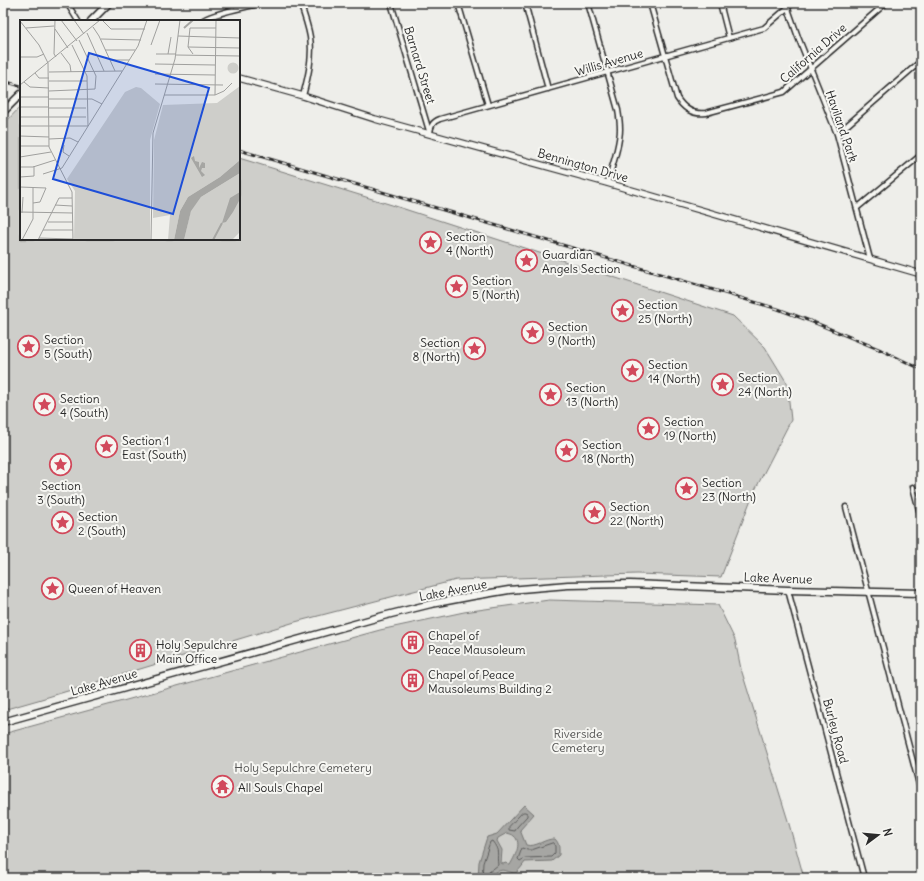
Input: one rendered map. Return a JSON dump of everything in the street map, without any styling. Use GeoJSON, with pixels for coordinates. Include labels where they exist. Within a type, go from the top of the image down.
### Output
{"type":"FeatureCollection","features":[{"type":"Feature","properties":{"kind":"main road"},"geometry":{"type":"LineString","coordinates":[[92,20],[109,3]]}},
{"type":"Feature","properties":{"kind":"main road"},"geometry":{"type":"LineString","coordinates":[[3,112],[20,95]]}},
{"type":"Feature","properties":{"kind":"main road","name":"Lake Avenue"},"geometry":{"type":"LineString","coordinates":[[3,722],[383,616],[431,604],[509,590],[630,584],[921,593]]}},
{"type":"Feature","properties":{"kind":"street"},"geometry":{"type":"LineString","coordinates":[[67,3],[77,20]]}},
{"type":"Feature","properties":{"kind":"street"},"geometry":{"type":"LineString","coordinates":[[300,3],[308,28],[311,48],[309,69],[303,96]]}},
{"type":"Feature","properties":{"kind":"street","name":"Barnard Street"},"geometry":{"type":"LineString","coordinates":[[391,3],[430,133]]}},
{"type":"Feature","properties":{"kind":"street"},"geometry":{"type":"LineString","coordinates":[[458,3],[488,105]]}},
{"type":"Feature","properties":{"kind":"street"},"geometry":{"type":"LineString","coordinates":[[524,3],[548,89]]}},
{"type":"Feature","properties":{"kind":"street"},"geometry":{"type":"LineString","coordinates":[[588,3],[618,110],[620,129],[619,139],[608,183]]}},
{"type":"Feature","properties":{"kind":"street","name":"California Drive"},"geometry":{"type":"LineString","coordinates":[[650,3],[677,98],[684,107],[694,113],[700,114],[784,92],[886,3]]}},
{"type":"Feature","properties":{"kind":"street"},"geometry":{"type":"LineString","coordinates":[[720,3],[729,38]]}},
{"type":"Feature","properties":{"kind":"street","name":"Willis Avenue"},"geometry":{"type":"LineString","coordinates":[[430,133],[432,124],[436,120],[764,28],[787,5],[792,3]]}},
{"type":"Feature","properties":{"kind":"street"},"geometry":{"type":"LineString","coordinates":[[203,20],[205,18],[254,5]]}},
{"type":"Feature","properties":{"kind":"street","name":"Haviland Park"},"geometry":{"type":"LineString","coordinates":[[787,5],[837,134],[870,259]]}},
{"type":"Feature","properties":{"kind":"street"},"geometry":{"type":"LineString","coordinates":[[837,134],[921,61]]}},
{"type":"Feature","properties":{"kind":"street","name":"Bennington Drive"},"geometry":{"type":"LineString","coordinates":[[240,78],[303,96],[375,119],[608,183],[921,274]]}},
{"type":"Feature","properties":{"kind":"street"},"geometry":{"type":"LineString","coordinates":[[857,208],[920,156]]}},
{"type":"Feature","properties":{"kind":"street"},"geometry":{"type":"LineString","coordinates":[[920,156],[921,163]]}},
{"type":"Feature","properties":{"kind":"street"},"geometry":{"type":"LineString","coordinates":[[913,487],[921,518]]}},
{"type":"Feature","properties":{"kind":"street"},"geometry":{"type":"LineString","coordinates":[[846,507],[921,792]]}},
{"type":"Feature","properties":{"kind":"street","name":"Burley Road"},"geometry":{"type":"LineString","coordinates":[[788,590],[864,878]]}},
{"type":"Feature","properties":{"kind":"green space"},"geometry":{"type":"Polygon","coordinates":[[[20,107],[20,240],[240,240],[240,158],[392,205],[733,316],[765,347],[787,383],[791,420],[753,494],[721,577],[637,574],[456,580],[295,622],[3,710],[3,125],[20,107]]]}},
{"type":"Feature","properties":{"kind":"green space"},"geometry":{"type":"Polygon","coordinates":[[[549,600],[718,605],[735,640],[741,669],[789,824],[804,878],[3,878],[3,734],[380,630],[464,612],[549,600]]]}},
{"type":"Feature","properties":{"kind":"water"},"geometry":{"type":"Polygon","coordinates":[[[524,805],[534,814],[520,830],[526,845],[530,846],[555,839],[559,849],[559,855],[552,861],[525,862],[516,873],[501,870],[492,875],[492,878],[478,878],[479,862],[487,837],[497,834],[524,805]],[[507,833],[498,838],[497,841],[502,850],[501,863],[510,865],[517,850],[518,842],[512,834],[507,833]]]}},
{"type":"Feature","properties":{"kind":"railway"},"geometry":{"type":"LineString","coordinates":[[3,81],[20,86]]}},
{"type":"Feature","properties":{"kind":"railway"},"geometry":{"type":"LineString","coordinates":[[240,150],[778,309],[881,350],[921,369]]}},
{"type":"Feature","properties":{"kind":"place","name":"Section 4 (North)"},"geometry":{"type":"Point","coordinates":[430,243]}},
{"type":"Feature","properties":{"kind":"place","name":"Guardian Angels Section"},"geometry":{"type":"Point","coordinates":[526,261]}},
{"type":"Feature","properties":{"kind":"place","name":"Section 5 (North)"},"geometry":{"type":"Point","coordinates":[457,287]}},
{"type":"Feature","properties":{"kind":"place","name":"Section 25 (North)"},"geometry":{"type":"Point","coordinates":[623,311]}},
{"type":"Feature","properties":{"kind":"place","name":"Section 9 (North)"},"geometry":{"type":"Point","coordinates":[533,333]}},
{"type":"Feature","properties":{"kind":"place","name":"Section 5 (South)"},"geometry":{"type":"Point","coordinates":[29,346]}},
{"type":"Feature","properties":{"kind":"place","name":"Section 8 (North)"},"geometry":{"type":"Point","coordinates":[475,349]}},
{"type":"Feature","properties":{"kind":"place","name":"Section 14 (North)"},"geometry":{"type":"Point","coordinates":[632,371]}},
{"type":"Feature","properties":{"kind":"place","name":"Section 24 (North)"},"geometry":{"type":"Point","coordinates":[722,384]}},
{"type":"Feature","properties":{"kind":"place","name":"Section 13 (North)"},"geometry":{"type":"Point","coordinates":[551,394]}},
{"type":"Feature","properties":{"kind":"place","name":"Section 4 (South)"},"geometry":{"type":"Point","coordinates":[45,405]}},
{"type":"Feature","properties":{"kind":"place","name":"Section 19 (North)"},"geometry":{"type":"Point","coordinates":[648,428]}},
{"type":"Feature","properties":{"kind":"place","name":"Section 1 East (South)"},"geometry":{"type":"Point","coordinates":[107,447]}},
{"type":"Feature","properties":{"kind":"place","name":"Section 18 (North)"},"geometry":{"type":"Point","coordinates":[567,451]}},
{"type":"Feature","properties":{"kind":"place","name":"Section 3 (South)"},"geometry":{"type":"Point","coordinates":[61,464]}},
{"type":"Feature","properties":{"kind":"place","name":"Section 23 (North)"},"geometry":{"type":"Point","coordinates":[687,489]}},
{"type":"Feature","properties":{"kind":"place","name":"Section 22 (North)"},"geometry":{"type":"Point","coordinates":[595,513]}},
{"type":"Feature","properties":{"kind":"place","name":"Section 2 (South)"},"geometry":{"type":"Point","coordinates":[62,523]}},
{"type":"Feature","properties":{"kind":"place","name":"Queen of Heaven"},"geometry":{"type":"Point","coordinates":[53,588]}},
{"type":"Feature","properties":{"kind":"place","name":"Chapel of Peace Mausoleum"},"geometry":{"type":"Point","coordinates":[413,642]}},
{"type":"Feature","properties":{"kind":"place","name":"Holy Sepulchre Main Office"},"geometry":{"type":"Point","coordinates":[140,651]}},
{"type":"Feature","properties":{"kind":"place","name":"Chapel of Peace Mausoleums Building 2"},"geometry":{"type":"Point","coordinates":[413,681]}},
{"type":"Feature","properties":{"kind":"place","name":"All Souls Chapel"},"geometry":{"type":"Point","coordinates":[222,787]}},
{"type":"Feature","properties":{"kind":"park label","name":"Riverside Cemetery"},"geometry":{"type":"Point","coordinates":[578,740]}},
{"type":"Feature","properties":{"kind":"park label","name":"Holy Sepulchre Cemetery"},"geometry":{"type":"Point","coordinates":[303,767]}}]}
